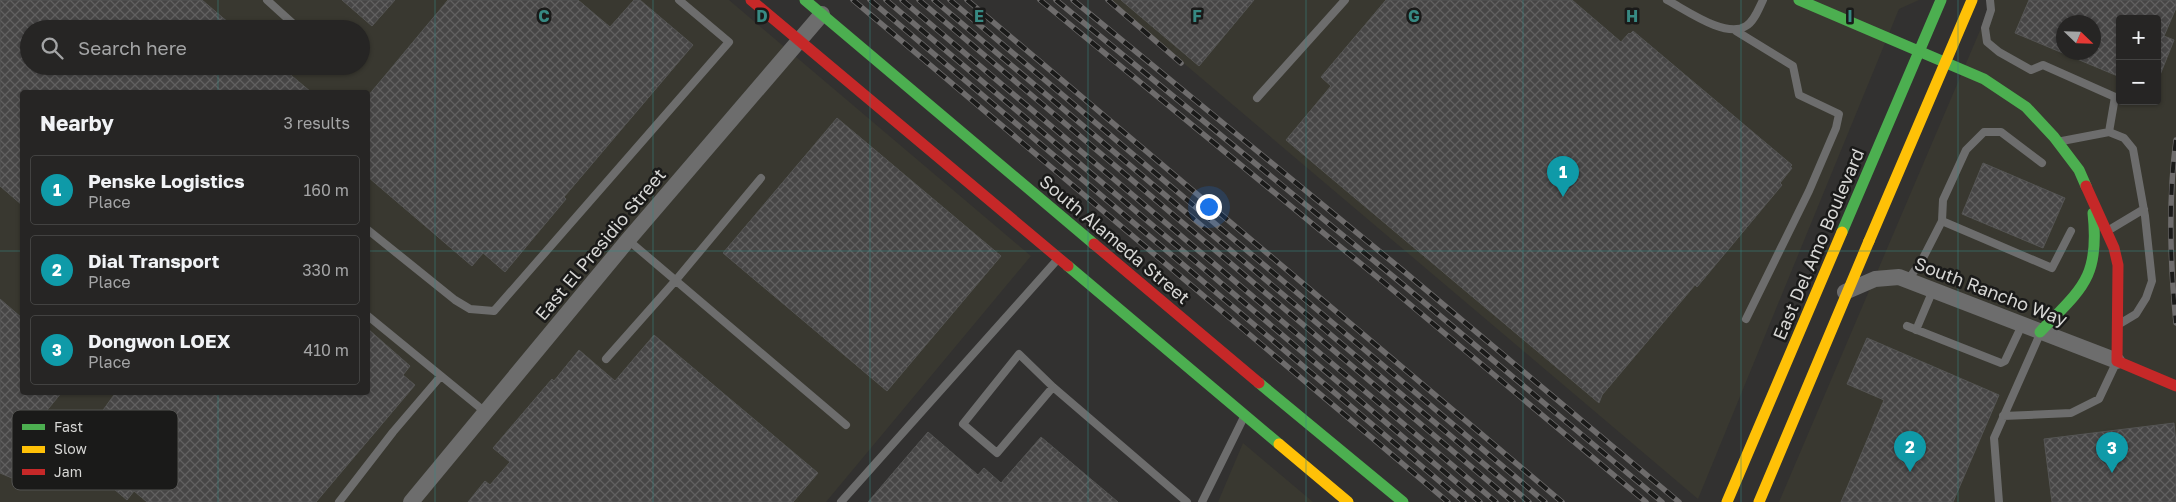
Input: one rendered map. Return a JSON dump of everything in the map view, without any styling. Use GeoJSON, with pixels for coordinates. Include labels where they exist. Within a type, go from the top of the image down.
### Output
{"type":"FeatureCollection","features":[{"type":"Feature","properties":{"kind":"main road"},"geometry":{"type":"LineString","coordinates":[[751,0],[1058,259],[1248,412],[1348,502]]}},
{"type":"Feature","properties":{"kind":"main road","name":"South Alameda Street"},"geometry":{"type":"LineString","coordinates":[[805,0],[1265,394],[1403,502]]}},
{"type":"Feature","properties":{"kind":"main road"},"geometry":{"type":"LineString","coordinates":[[1799,0],[1984,79],[2026,107],[2057,142],[2079,170],[2114,248],[2118,265],[2116,361]]}},
{"type":"Feature","properties":{"kind":"main road","name":"East Del Amo Boulevard"},"geometry":{"type":"LineString","coordinates":[[1727,502],[1941,0]]}},
{"type":"Feature","properties":{"kind":"main road"},"geometry":{"type":"LineString","coordinates":[[1759,502],[1972,0]]}},
{"type":"Feature","properties":{"kind":"main road"},"geometry":{"type":"LineString","coordinates":[[2040,332],[2088,278],[2093,267],[2096,233],[2092,200]]}},
{"type":"Feature","properties":{"kind":"main road","name":"South Rancho Way"},"geometry":{"type":"LineString","coordinates":[[2116,361],[2176,386]]}},
{"type":"Feature","properties":{"kind":"street","name":"East El Presidio Street"},"geometry":{"type":"LineString","coordinates":[[410,502],[628,240],[822,14]]}},
{"type":"Feature","properties":{"kind":"street","name":"South Rancho Way"},"geometry":{"type":"LineString","coordinates":[[1770,454],[1802,387],[1841,293],[1875,279],[1898,277],[1908,280],[2116,361]]}},
{"type":"Feature","properties":{"kind":"lane"},"geometry":{"type":"LineString","coordinates":[[267,0],[289,20]]}},
{"type":"Feature","properties":{"kind":"lane"},"geometry":{"type":"LineString","coordinates":[[370,232],[455,300],[470,309],[494,311],[729,42],[679,0]]}},
{"type":"Feature","properties":{"kind":"lane"},"geometry":{"type":"LineString","coordinates":[[1258,98],[1345,0]]}},
{"type":"Feature","properties":{"kind":"lane"},"geometry":{"type":"LineString","coordinates":[[1667,0],[1720,27],[1736,31],[1794,66],[1799,95],[1839,114],[1836,128],[1809,191],[1746,319]]}},
{"type":"Feature","properties":{"kind":"lane"},"geometry":{"type":"LineString","coordinates":[[1736,31],[1748,26],[1762,0]]}},
{"type":"Feature","properties":{"kind":"lane"},"geometry":{"type":"LineString","coordinates":[[1990,0],[1991,10],[1984,28],[1987,42],[1999,52],[2030,70],[2043,65],[2115,98],[2109,132]]}},
{"type":"Feature","properties":{"kind":"lane"},"geometry":{"type":"LineString","coordinates":[[1908,280],[1922,260],[1942,221],[1943,200],[1966,150],[1984,132],[2001,132],[2042,163]]}},
{"type":"Feature","properties":{"kind":"lane"},"geometry":{"type":"LineString","coordinates":[[2057,142],[2109,132],[2124,138],[2133,149],[2144,209],[2152,281],[2146,298],[2136,314],[2117,326]]}},
{"type":"Feature","properties":{"kind":"lane"},"geometry":{"type":"LineString","coordinates":[[606,359],[676,280],[761,178]]}},
{"type":"Feature","properties":{"kind":"lane"},"geometry":{"type":"LineString","coordinates":[[2107,232],[2144,209]]}},
{"type":"Feature","properties":{"kind":"lane"},"geometry":{"type":"LineString","coordinates":[[1942,221],[2052,268],[2071,231]]}},
{"type":"Feature","properties":{"kind":"lane"},"geometry":{"type":"LineString","coordinates":[[628,240],[846,425]]}},
{"type":"Feature","properties":{"kind":"lane"},"geometry":{"type":"LineString","coordinates":[[841,502],[1058,259]]}},
{"type":"Feature","properties":{"kind":"lane"},"geometry":{"type":"LineString","coordinates":[[1916,330],[1933,290]]}},
{"type":"Feature","properties":{"kind":"lane"},"geometry":{"type":"LineString","coordinates":[[370,318],[440,377],[484,411]]}},
{"type":"Feature","properties":{"kind":"lane"},"geometry":{"type":"LineString","coordinates":[[1907,326],[2001,363],[2006,361],[2022,324]]}},
{"type":"Feature","properties":{"kind":"lane"},"geometry":{"type":"LineString","coordinates":[[2000,502],[1994,438],[2040,332]]}},
{"type":"Feature","properties":{"kind":"lane"},"geometry":{"type":"LineString","coordinates":[[1053,386],[997,453],[963,424],[1019,354],[1053,386],[1187,502]]}},
{"type":"Feature","properties":{"kind":"lane"},"geometry":{"type":"LineString","coordinates":[[2003,416],[2071,413],[2099,399],[2116,361]]}},
{"type":"Feature","properties":{"kind":"lane"},"geometry":{"type":"LineString","coordinates":[[339,502],[393,432],[440,377]]}},
{"type":"Feature","properties":{"kind":"lane"},"geometry":{"type":"LineString","coordinates":[[1202,502],[1248,412]]}},
{"type":"Feature","properties":{"kind":"shaded area"},"geometry":{"type":"Polygon","coordinates":[[[0,0],[729,0],[1031,256],[826,502],[0,502],[0,0]]]}},
{"type":"Feature","properties":{"kind":"shaded area"},"geometry":{"type":"Polygon","coordinates":[[[1109,0],[1919,0],[1899,9],[1698,499],[1109,0]]]}},
{"type":"Feature","properties":{"kind":"shaded area"},"geometry":{"type":"Polygon","coordinates":[[[1993,0],[2176,0],[2176,502],[1779,502],[1993,0]]]}},
{"type":"Feature","properties":{"kind":"shaded area"},"geometry":{"type":"Polygon","coordinates":[[[1243,443],[1313,502],[1218,502],[1243,443]]]}},
{"type":"Feature","properties":{"kind":"building"},"geometry":{"type":"Polygon","coordinates":[[[0,0],[202,0],[225,20],[20,20],[20,75],[291,75],[309,90],[20,90],[20,203],[0,186],[0,0]]]}},
{"type":"Feature","properties":{"kind":"building"},"geometry":{"type":"Polygon","coordinates":[[[342,0],[395,0],[372,26],[370,20],[365,20],[342,0]]]}},
{"type":"Feature","properties":{"kind":"building"},"geometry":{"type":"Polygon","coordinates":[[[448,0],[578,0],[610,27],[634,0],[640,0],[693,45],[564,197],[566,199],[505,272],[483,253],[472,266],[370,179],[370,94],[448,0]]]}},
{"type":"Feature","properties":{"kind":"building"},"geometry":{"type":"Polygon","coordinates":[[[1121,0],[1254,0],[1199,66],[1121,0]]]}},
{"type":"Feature","properties":{"kind":"building"},"geometry":{"type":"Polygon","coordinates":[[[1386,0],[1572,0],[1621,42],[1633,31],[1792,165],[1790,167],[1792,168],[1780,183],[1782,185],[1697,287],[1695,285],[1602,395],[1599,403],[1286,140],[1331,86],[1321,77],[1386,0]]]}},
{"type":"Feature","properties":{"kind":"building"},"geometry":{"type":"Polygon","coordinates":[[[2029,0],[2176,0],[2176,8],[2164,36],[2174,40],[2161,72],[2161,15],[2116,15],[2116,75],[2079,60],[2101,60],[2101,15],[2056,15],[2056,50],[2015,33],[2029,0]]]}},
{"type":"Feature","properties":{"kind":"building"},"geometry":{"type":"Polygon","coordinates":[[[837,118],[1001,256],[887,391],[723,253],[837,118]]]}},
{"type":"Feature","properties":{"kind":"building"},"geometry":{"type":"Polygon","coordinates":[[[1983,163],[2065,198],[2043,248],[1962,214],[1983,163]]]}},
{"type":"Feature","properties":{"kind":"building"},"geometry":{"type":"Polygon","coordinates":[[[0,299],[20,316],[20,395],[60,395],[47,410],[12,410],[12,478],[0,473],[0,299]]]}},
{"type":"Feature","properties":{"kind":"building"},"geometry":{"type":"Polygon","coordinates":[[[370,331],[410,366],[403,375],[415,385],[316,502],[147,502],[134,491],[127,500],[115,490],[178,490],[178,410],[103,410],[114,395],[370,395],[370,331]]]}},
{"type":"Feature","properties":{"kind":"building"},"geometry":{"type":"Polygon","coordinates":[[[654,335],[818,473],[793,502],[468,502],[485,481],[490,485],[510,462],[493,448],[552,379],[554,381],[579,350],[615,381],[654,335]]]}},
{"type":"Feature","properties":{"kind":"building"},"geometry":{"type":"Polygon","coordinates":[[[1867,338],[1999,395],[1953,502],[1841,502],[1884,400],[1847,384],[1867,338]]]}},
{"type":"Feature","properties":{"kind":"building"},"geometry":{"type":"Polygon","coordinates":[[[2174,423],[2176,502],[2052,502],[2044,439],[2174,423]]]}},
{"type":"Feature","properties":{"kind":"building"},"geometry":{"type":"Polygon","coordinates":[[[928,432],[978,475],[984,468],[1001,483],[1041,437],[1118,502],[868,502],[928,432]]]}},
{"type":"Feature","properties":{"kind":"railway"},"geometry":{"type":"LineString","coordinates":[[853,0],[1448,502]]}},
{"type":"Feature","properties":{"kind":"railway"},"geometry":{"type":"LineString","coordinates":[[870,0],[1464,502]]}},
{"type":"Feature","properties":{"kind":"railway"},"geometry":{"type":"LineString","coordinates":[[886,0],[1480,502]]}},
{"type":"Feature","properties":{"kind":"railway"},"geometry":{"type":"LineString","coordinates":[[902,0],[1496,502]]}},
{"type":"Feature","properties":{"kind":"railway"},"geometry":{"type":"LineString","coordinates":[[919,0],[1513,502]]}},
{"type":"Feature","properties":{"kind":"railway"},"geometry":{"type":"LineString","coordinates":[[934,0],[1529,502]]}},
{"type":"Feature","properties":{"kind":"railway"},"geometry":{"type":"LineString","coordinates":[[950,0],[1545,502]]}},
{"type":"Feature","properties":{"kind":"railway"},"geometry":{"type":"LineString","coordinates":[[967,0],[1562,502]]}},
{"type":"Feature","properties":{"kind":"railway"},"geometry":{"type":"LineString","coordinates":[[1040,0],[1388,286],[1646,502]]}},
{"type":"Feature","properties":{"kind":"railway"},"geometry":{"type":"LineString","coordinates":[[1056,0],[1395,278],[1662,502]]}},
{"type":"Feature","properties":{"kind":"railway"},"geometry":{"type":"LineString","coordinates":[[1073,0],[1401,269],[1679,502]]}},
{"type":"Feature","properties":{"kind":"railway"},"geometry":{"type":"LineString","coordinates":[[1108,0],[1181,63]]}},
{"type":"Feature","properties":{"kind":"railway"},"geometry":{"type":"LineString","coordinates":[[2176,140],[2173,163],[2171,232],[2176,323]]}},
{"type":"Feature","properties":{"kind":"traffic: fast"},"geometry":{"type":"LineString","coordinates":[[805,0],[1094,244]]}},
{"type":"Feature","properties":{"kind":"traffic: fast"},"geometry":{"type":"LineString","coordinates":[[1799,0],[1984,79],[2026,107],[2054,137],[2079,170],[2086,186]]}},
{"type":"Feature","properties":{"kind":"traffic: fast"},"geometry":{"type":"LineString","coordinates":[[1842,232],[1941,0]]}},
{"type":"Feature","properties":{"kind":"traffic: fast"},"geometry":{"type":"LineString","coordinates":[[2040,332],[2067,304],[2085,280],[2094,253],[2093,213]]}},
{"type":"Feature","properties":{"kind":"traffic: fast"},"geometry":{"type":"LineString","coordinates":[[1068,266],[1279,444]]}},
{"type":"Feature","properties":{"kind":"traffic: fast"},"geometry":{"type":"LineString","coordinates":[[1259,383],[1403,502]]}},
{"type":"Feature","properties":{"kind":"traffic: slow"},"geometry":{"type":"LineString","coordinates":[[1869,241],[1972,0]]}},
{"type":"Feature","properties":{"kind":"traffic: slow"},"geometry":{"type":"LineString","coordinates":[[1727,502],[1842,232]]}},
{"type":"Feature","properties":{"kind":"traffic: slow"},"geometry":{"type":"LineString","coordinates":[[1759,502],[1869,241]]}},
{"type":"Feature","properties":{"kind":"traffic: slow"},"geometry":{"type":"LineString","coordinates":[[1279,444],[1348,502]]}},
{"type":"Feature","properties":{"kind":"traffic: jam"},"geometry":{"type":"LineString","coordinates":[[751,0],[1068,266]]}},
{"type":"Feature","properties":{"kind":"traffic: jam"},"geometry":{"type":"LineString","coordinates":[[2086,186],[2114,248],[2118,265],[2117,361],[2176,386]]}},
{"type":"Feature","properties":{"kind":"traffic: jam"},"geometry":{"type":"LineString","coordinates":[[1094,244],[1259,383]]}},
{"type":"Feature","properties":{"kind":"place","name":"Penske Logistics"},"geometry":{"type":"Point","coordinates":[1563,197]}},
{"type":"Feature","properties":{"kind":"place","name":"Dial Transport"},"geometry":{"type":"Point","coordinates":[1910,472]}},
{"type":"Feature","properties":{"kind":"place","name":"Dongwon LOEX"},"geometry":{"type":"Point","coordinates":[2112,473]}}]}
